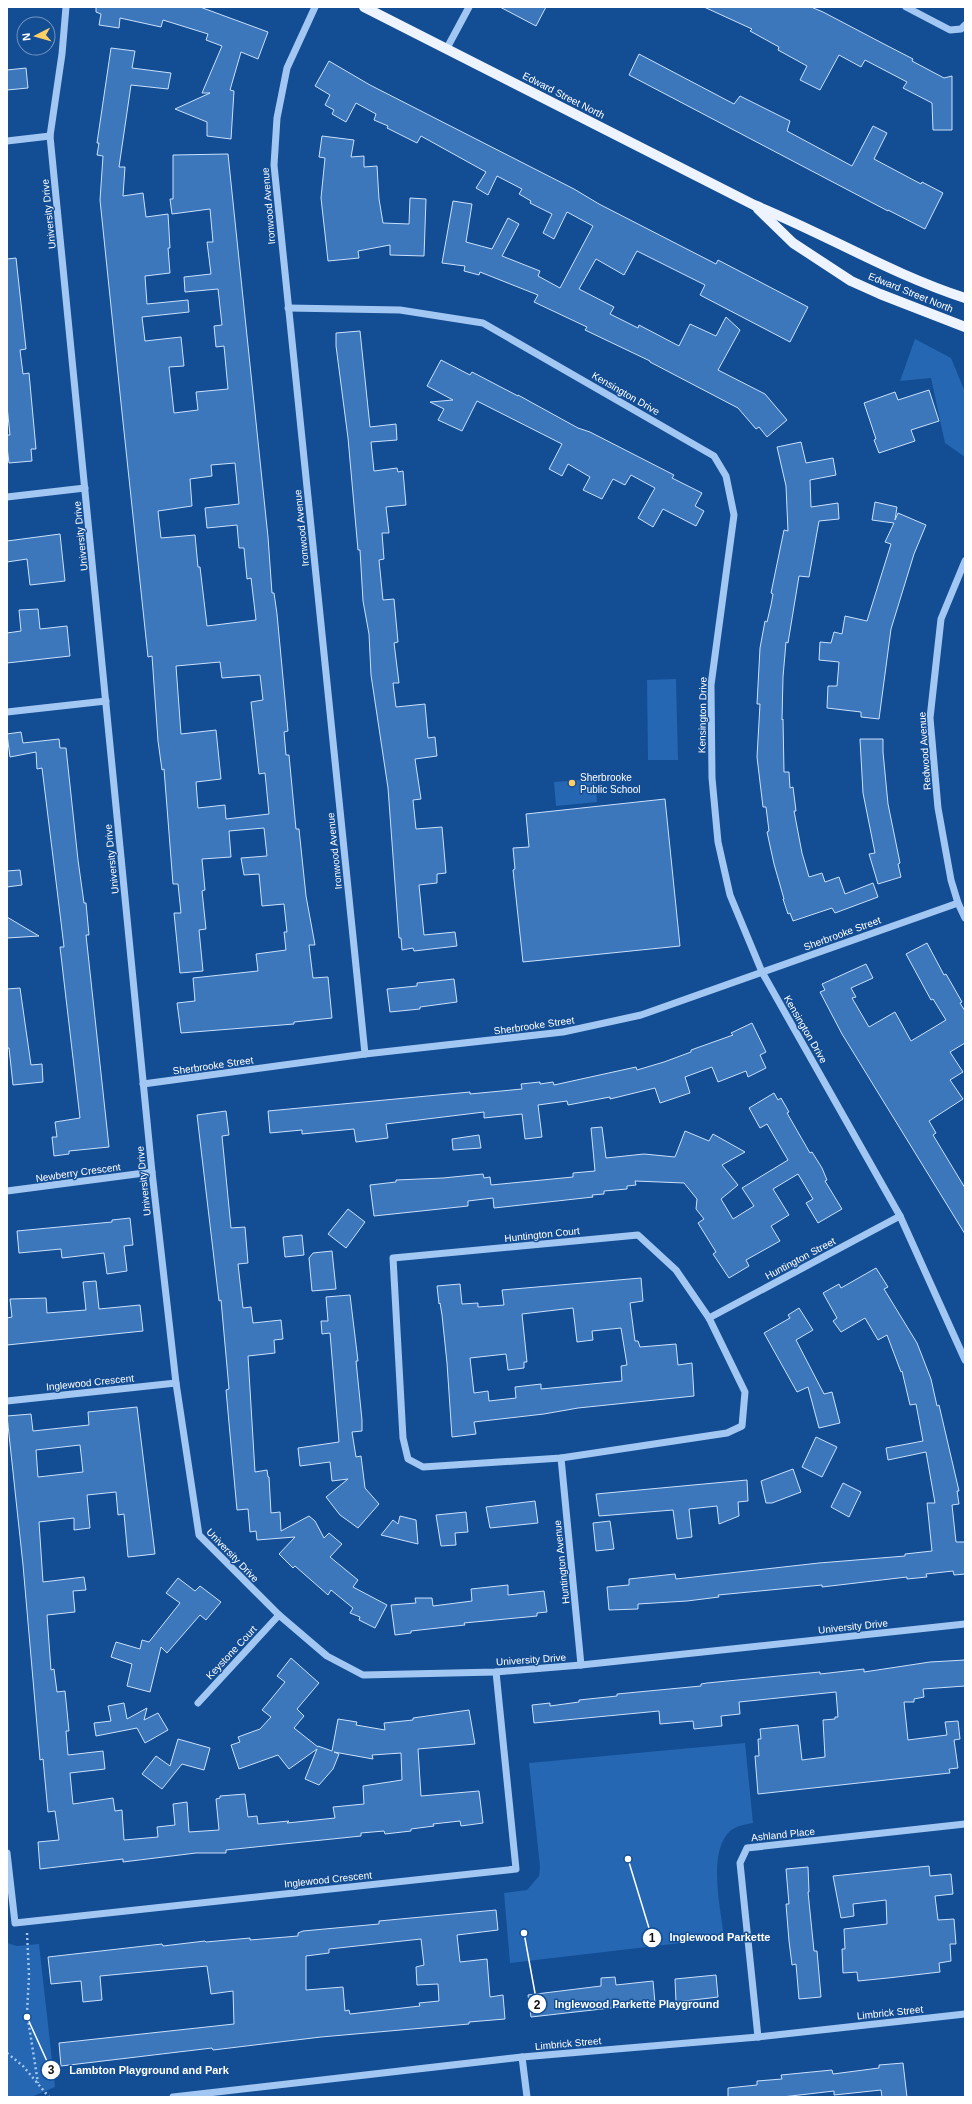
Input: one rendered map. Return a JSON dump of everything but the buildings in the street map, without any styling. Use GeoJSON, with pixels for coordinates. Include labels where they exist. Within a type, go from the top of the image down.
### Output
{"type":"FeatureCollection","features":[{"type":"Feature","properties":{"kind":"main road","name":"Edward Street North"},"geometry":{"type":"LineString","coordinates":[[364,7],[754,205],[791,220],[888,269],[932,287],[965,298]]}},
{"type":"Feature","properties":{"kind":"main road","name":"Edward Street North"},"geometry":{"type":"LineString","coordinates":[[754,205],[793,243],[851,280],[880,294],[965,326]]}},
{"type":"Feature","properties":{"kind":"street","name":"University Drive"},"geometry":{"type":"LineString","coordinates":[[66,7],[62,54],[50,136],[152,1172],[176,1383],[199,1535],[279,1615],[327,1656],[363,1675],[496,1672],[581,1665],[965,1624]]}},
{"type":"Feature","properties":{"kind":"street","name":"Ironwood Avenue"},"geometry":{"type":"LineString","coordinates":[[315,7],[287,68],[277,118],[274,165],[365,1054]]}},
{"type":"Feature","properties":{"kind":"street"},"geometry":{"type":"LineString","coordinates":[[447,48],[469,7]]}},
{"type":"Feature","properties":{"kind":"street"},"geometry":{"type":"LineString","coordinates":[[906,7],[950,30],[961,29],[965,25]]}},
{"type":"Feature","properties":{"kind":"street"},"geometry":{"type":"LineString","coordinates":[[7,140],[50,136]]}},
{"type":"Feature","properties":{"kind":"street","name":"Kensington Drive"},"geometry":{"type":"LineString","coordinates":[[288,308],[400,310],[483,322],[714,456],[726,476],[734,515],[711,686],[712,778],[718,842],[730,895],[762,972],[900,1216],[965,1360]]}},
{"type":"Feature","properties":{"kind":"street"},"geometry":{"type":"LineString","coordinates":[[7,497],[85,488]]}},
{"type":"Feature","properties":{"kind":"street","name":"Redwood Avenue"},"geometry":{"type":"LineString","coordinates":[[965,561],[941,618],[930,718],[938,808],[958,903],[965,918]]}},
{"type":"Feature","properties":{"kind":"street"},"geometry":{"type":"LineString","coordinates":[[7,712],[106,701]]}},
{"type":"Feature","properties":{"kind":"street","name":"Sherbrooke Street"},"geometry":{"type":"LineString","coordinates":[[143,1084],[365,1054],[563,1032],[641,1015],[958,903]]}},
{"type":"Feature","properties":{"kind":"street","name":"Newberry Crescent"},"geometry":{"type":"LineString","coordinates":[[7,1191],[152,1172]]}},
{"type":"Feature","properties":{"kind":"street","name":"Huntington Street"},"geometry":{"type":"LineString","coordinates":[[709,1318],[900,1216]]}},
{"type":"Feature","properties":{"kind":"street","name":"Huntington Court"},"geometry":{"type":"LineString","coordinates":[[638,1235],[676,1270],[709,1318],[745,1392],[742,1426],[727,1433],[560,1458],[423,1467],[408,1459],[403,1438],[392,1258],[638,1235]]}},
{"type":"Feature","properties":{"kind":"street","name":"Inglewood Crescent"},"geometry":{"type":"LineString","coordinates":[[7,1401],[176,1383]]}},
{"type":"Feature","properties":{"kind":"street","name":"Huntington Avenue"},"geometry":{"type":"LineString","coordinates":[[560,1458],[581,1665]]}},
{"type":"Feature","properties":{"kind":"street","name":"Keystone Court"},"geometry":{"type":"LineString","coordinates":[[198,1702],[279,1615]]}},
{"type":"Feature","properties":{"kind":"street","name":"Inglewood Crescent"},"geometry":{"type":"LineString","coordinates":[[26,1922],[516,1869],[496,1672]]}},
{"type":"Feature","properties":{"kind":"street","name":"Ashland Place"},"geometry":{"type":"LineString","coordinates":[[758,2037],[740,1863],[747,1848],[965,1824]]}},
{"type":"Feature","properties":{"kind":"street"},"geometry":{"type":"LineString","coordinates":[[7,1853],[15,1923],[26,1922]]}},
{"type":"Feature","properties":{"kind":"street","name":"Limbrick Street"},"geometry":{"type":"LineString","coordinates":[[173,2097],[236,2094],[522,2057],[758,2037],[965,2014]]}},
{"type":"Feature","properties":{"kind":"street"},"geometry":{"type":"LineString","coordinates":[[522,2057],[527,2097]]}},
{"type":"Feature","properties":{"kind":"path"},"geometry":{"type":"LineString","coordinates":[[26,1922],[29,1975],[27,2014],[38,2083]]}},
{"type":"Feature","properties":{"kind":"path"},"geometry":{"type":"LineString","coordinates":[[7,2053],[23,2066],[49,2097]]}},
{"type":"Feature","properties":{"kind":"shaded area"},"geometry":{"type":"Polygon","coordinates":[[[915,339],[951,358],[965,392],[965,457],[945,443],[931,378],[900,381],[915,339]]]}},
{"type":"Feature","properties":{"kind":"shaded area"},"geometry":{"type":"Polygon","coordinates":[[[676,679],[678,760],[648,760],[647,680],[676,679]]]}},
{"type":"Feature","properties":{"kind":"shaded area"},"geometry":{"type":"Polygon","coordinates":[[[595,779],[597,802],[556,806],[554,782],[595,779]]]}},
{"type":"Feature","properties":{"kind":"shaded area"},"geometry":{"type":"Polygon","coordinates":[[[745,1743],[753,1823],[732,1829],[723,1841],[719,1853],[717,1882],[724,1938],[510,1963],[504,1893],[527,1890],[539,1876],[540,1867],[529,1763],[745,1743]]]}},
{"type":"Feature","properties":{"kind":"shaded area"},"geometry":{"type":"Polygon","coordinates":[[[7,1943],[17,1946],[39,1944],[55,2087],[31,2097],[7,2097],[7,1943]]]}},
{"type":"Feature","properties":{"kind":"place","name":"Sherbrooke Public School"},"geometry":{"type":"Point","coordinates":[572,783]}},
{"type":"Feature","properties":{"kind":"place","name":"Inglewood Parkette"},"geometry":{"type":"Point","coordinates":[628,1859]}},
{"type":"Feature","properties":{"kind":"place","name":"Inglewood Parkette Playground"},"geometry":{"type":"Point","coordinates":[524,1933]}},
{"type":"Feature","properties":{"kind":"place","name":"Lambton Playground and Park"},"geometry":{"type":"Point","coordinates":[27,2017]}}]}
